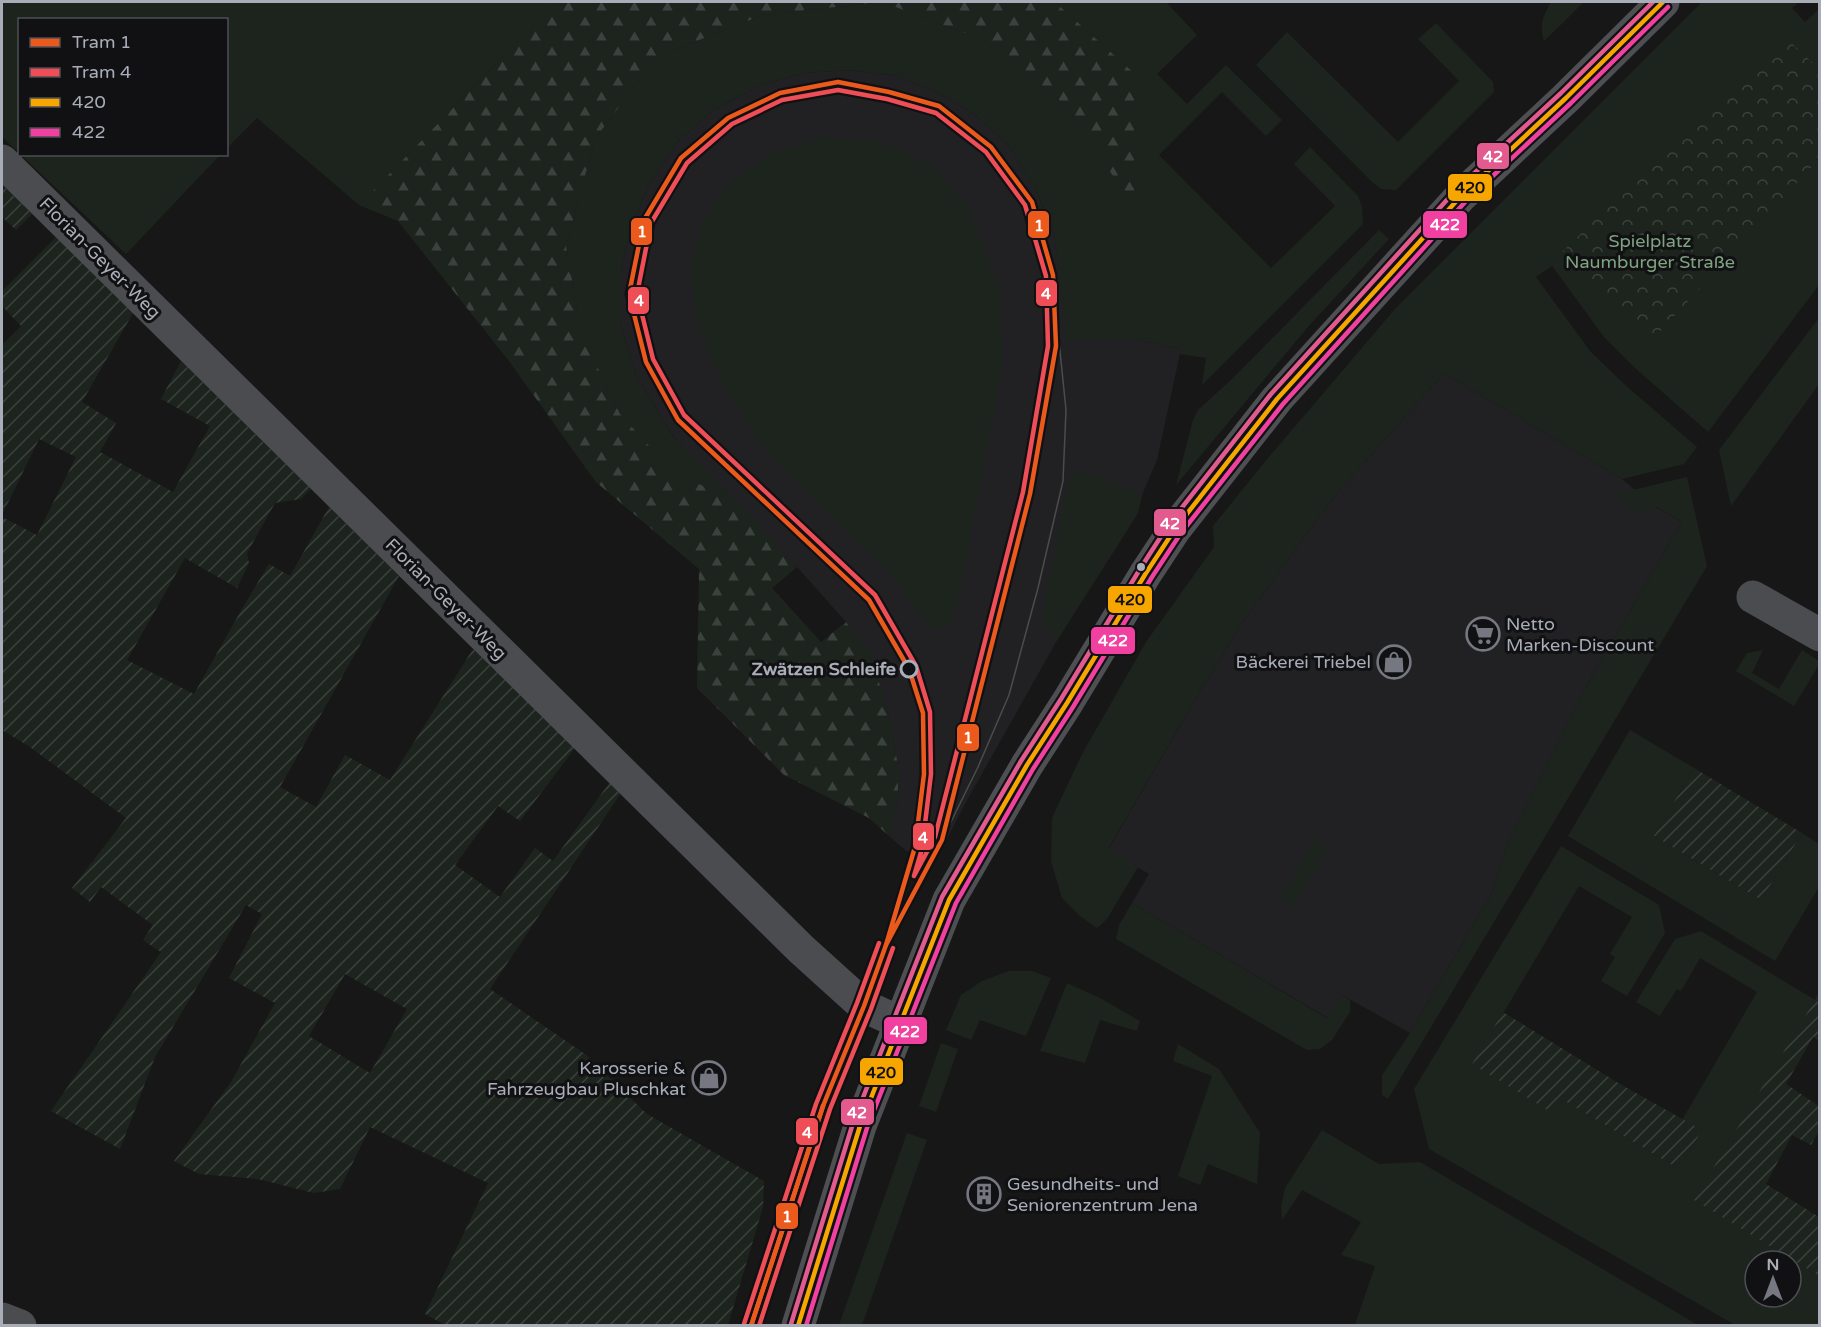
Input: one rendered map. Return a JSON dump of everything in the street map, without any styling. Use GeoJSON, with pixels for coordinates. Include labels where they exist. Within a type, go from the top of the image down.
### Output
{"type":"FeatureCollection","features":[{"type":"Feature","properties":{"kind":"main road"},"geometry":{"type":"LineString","coordinates":[[798,1326],[860,1126],[949,900],[1027,765],[1175,529],[1277,399],[1461,196],[1566,98],[1663,2]]}},
{"type":"Feature","properties":{"kind":"street","name":"Florian-Geyer-Weg"},"geometry":{"type":"LineString","coordinates":[[2,161],[809,957],[864,1006],[901,1023]]}},
{"type":"Feature","properties":{"kind":"street"},"geometry":{"type":"LineString","coordinates":[[1753,597],[1820,635]]}},
{"type":"Feature","properties":{"kind":"street"},"geometry":{"type":"LineString","coordinates":[[2,1319],[20,1326]]}},
{"type":"Feature","properties":{"kind":"shaded area","name":"Zwätzen Schleife"},"geometry":{"type":"Polygon","coordinates":[[[849,70],[898,76],[940,94],[974,114],[1009,146],[1034,185],[1054,233],[1068,339],[1134,339],[1181,349],[1157,460],[1142,495],[1138,513],[1056,642],[934,864],[905,850],[890,837],[898,801],[898,766],[892,730],[881,688],[868,652],[846,622],[797,567],[673,436],[636,376],[620,322],[620,275],[631,227],[650,183],[678,141],[712,111],[758,86],[803,73],[849,70]]]}},
{"type":"Feature","properties":{"kind":"shaded area"},"geometry":{"type":"Polygon","coordinates":[[[1444,373],[1622,479],[1654,506],[1682,522],[1583,692],[1507,844],[1492,893],[1410,1033],[1342,995],[1328,1018],[1132,903],[1149,874],[1108,850],[1241,624],[1332,499],[1444,373]]]}},
{"type":"Feature","properties":{"kind":"green space"},"geometry":{"type":"Polygon","coordinates":[[[2,2],[556,2],[359,205],[257,118],[228,147],[228,18],[18,18],[18,152],[2,137],[2,2]]]}},
{"type":"Feature","properties":{"kind":"green space"},"geometry":{"type":"Polygon","coordinates":[[[556,2],[882,2],[763,15],[656,57],[595,139],[566,246],[582,335],[620,414],[675,474],[732,498],[797,567],[772,588],[821,642],[846,622],[868,652],[881,688],[892,730],[898,766],[898,801],[890,837],[869,818],[784,775],[697,688],[699,569],[596,482],[509,361],[398,221],[359,205],[556,2]]]}},
{"type":"Feature","properties":{"kind":"green space"},"geometry":{"type":"Polygon","coordinates":[[[882,2],[981,39],[1065,105],[1134,206],[1134,73],[1055,2],[1166,2],[1197,35],[1157,74],[1187,104],[1226,65],[1282,120],[1266,136],[1222,92],[1159,155],[1271,268],[1335,206],[1294,164],[1310,147],[1358,196],[1362,207],[1363,224],[1202,385],[1206,358],[1179,354],[1181,349],[1134,339],[1067,339],[1054,233],[1034,185],[1009,146],[974,114],[940,94],[898,76],[849,70],[803,73],[758,86],[712,111],[678,141],[650,183],[631,227],[620,275],[620,322],[636,376],[673,436],[732,498],[675,475],[620,414],[582,335],[566,246],[595,139],[656,57],[763,15],[882,2]]]}},
{"type":"Feature","properties":{"kind":"green space"},"geometry":{"type":"Polygon","coordinates":[[[882,2],[1055,2],[1134,73],[1134,207],[1065,105],[981,39],[882,2]]]}},
{"type":"Feature","properties":{"kind":"green space"},"geometry":{"type":"Polygon","coordinates":[[[1551,2],[1584,2],[1544,41],[1543,21],[1551,2]]]}},
{"type":"Feature","properties":{"kind":"green space"},"geometry":{"type":"Polygon","coordinates":[[[1702,2],[1799,2],[1792,8],[1805,22],[1819,9],[1819,285],[1708,432],[1635,368],[1604,337],[1552,266],[1536,277],[1590,351],[1697,447],[1684,464],[1622,479],[1444,373],[1332,499],[1241,624],[1108,849],[1138,867],[1107,919],[1097,928],[1081,917],[1062,898],[1051,861],[1052,818],[1082,754],[1146,642],[1214,547],[1213,526],[1395,309],[1702,2]]]}},
{"type":"Feature","properties":{"kind":"green space"},"geometry":{"type":"Polygon","coordinates":[[[1436,23],[1493,82],[1494,92],[1396,190],[1381,189],[1372,182],[1256,65],[1287,32],[1398,142],[1459,81],[1418,39],[1436,23]]]}},
{"type":"Feature","properties":{"kind":"green space","name":"Spielplatz Naumburger Straße"},"geometry":{"type":"Polygon","coordinates":[[[1783,35],[1819,69],[1819,159],[1653,339],[1560,254],[1752,68],[1783,35]]]}},
{"type":"Feature","properties":{"kind":"green space"},"geometry":{"type":"Polygon","coordinates":[[[824,137],[880,141],[936,168],[967,207],[1001,290],[1002,367],[959,598],[950,622],[942,630],[930,627],[888,571],[766,453],[723,385],[696,322],[691,265],[701,225],[724,189],[768,154],[824,137]]]}},
{"type":"Feature","properties":{"kind":"green space"},"geometry":{"type":"Polygon","coordinates":[[[22,156],[219,156],[126,254],[22,156]]]}},
{"type":"Feature","properties":{"kind":"green space"},"geometry":{"type":"Polygon","coordinates":[[[2,185],[32,214],[16,230],[2,217],[2,185]]]}},
{"type":"Feature","properties":{"kind":"green space"},"geometry":{"type":"Polygon","coordinates":[[[1379,230],[1389,239],[1307,328],[1176,485],[1193,420],[1198,410],[1233,378],[1379,230]]]}},
{"type":"Feature","properties":{"kind":"green space"},"geometry":{"type":"Polygon","coordinates":[[[56,237],[133,313],[82,402],[116,423],[100,452],[173,492],[210,426],[161,399],[181,361],[311,489],[301,499],[275,503],[247,553],[249,563],[237,588],[185,558],[127,660],[194,694],[269,564],[290,576],[329,507],[399,576],[280,787],[316,807],[345,755],[390,780],[473,649],[575,748],[520,821],[498,806],[455,865],[500,897],[535,848],[553,861],[610,782],[621,793],[490,989],[585,1054],[647,1114],[764,1181],[763,1207],[728,1325],[447,1326],[425,1314],[488,1183],[370,1127],[340,1189],[314,1193],[258,1179],[199,1174],[174,1161],[231,1082],[275,1003],[229,978],[262,914],[246,905],[155,1057],[120,1149],[51,1111],[161,952],[143,940],[153,925],[101,887],[90,902],[72,888],[126,818],[30,747],[2,730],[2,517],[37,535],[76,457],[39,439],[2,515],[2,345],[21,326],[2,306],[2,291],[56,237]],[[345,974],[309,1036],[370,1073],[407,1009],[345,974]]]}},
{"type":"Feature","properties":{"kind":"green space"},"geometry":{"type":"Polygon","coordinates":[[[1819,318],[1819,384],[1731,506],[1719,450],[1819,318]]]}},
{"type":"Feature","properties":{"kind":"green space"},"geometry":{"type":"Polygon","coordinates":[[[1086,472],[1142,495],[1138,513],[1056,642],[1042,617],[1068,483],[1075,475],[1086,472]]]}},
{"type":"Feature","properties":{"kind":"green space"},"geometry":{"type":"Polygon","coordinates":[[[1687,477],[1707,566],[1388,1099],[1382,1095],[1382,1075],[1410,1033],[1492,893],[1507,844],[1583,692],[1682,522],[1655,506],[1647,516],[1612,495],[1687,477]]]}},
{"type":"Feature","properties":{"kind":"green space"},"geometry":{"type":"Polygon","coordinates":[[[1763,650],[1752,673],[1779,689],[1802,650],[1819,661],[1819,665],[1794,706],[1736,671],[1747,653],[1763,650]]]}},
{"type":"Feature","properties":{"kind":"green space"},"geometry":{"type":"Polygon","coordinates":[[[1630,730],[1694,768],[1654,836],[1761,900],[1802,833],[1819,844],[1819,887],[1775,961],[1568,836],[1630,730]]]}},
{"type":"Feature","properties":{"kind":"green space"},"geometry":{"type":"Polygon","coordinates":[[[1694,768],[1802,833],[1761,900],[1654,836],[1694,768]]]}},
{"type":"Feature","properties":{"kind":"green space"},"geometry":{"type":"Polygon","coordinates":[[[1315,839],[1328,847],[1294,906],[1280,898],[1315,839]]]}},
{"type":"Feature","properties":{"kind":"green space"},"geometry":{"type":"Polygon","coordinates":[[[1561,846],[1659,905],[1665,933],[1627,996],[1601,981],[1615,957],[1610,954],[1632,917],[1579,886],[1498,1022],[1554,1114],[1563,1100],[1679,1169],[1702,1130],[1682,1120],[1757,992],[1700,958],[1681,991],[1677,989],[1660,1016],[1636,1002],[1675,939],[1701,931],[1815,1000],[1695,1200],[1775,1249],[1743,1249],[1743,1309],[1803,1309],[1803,1266],[1819,1276],[1819,1325],[1735,1325],[1429,1149],[1414,1089],[1561,846]]]}},
{"type":"Feature","properties":{"kind":"green space"},"geometry":{"type":"Polygon","coordinates":[[[1132,903],[1327,1018],[1342,995],[1350,1000],[1350,1012],[1332,1040],[1320,1049],[1307,1050],[1116,939],[1119,925],[1132,903]]]}},
{"type":"Feature","properties":{"kind":"green space"},"geometry":{"type":"Polygon","coordinates":[[[1009,971],[1032,971],[1051,978],[1026,1036],[980,1020],[971,1040],[946,1030],[961,995],[982,981],[1009,971]]]}},
{"type":"Feature","properties":{"kind":"green space"},"geometry":{"type":"Polygon","coordinates":[[[1067,983],[1102,999],[1140,1021],[1137,1031],[1100,1020],[1085,1063],[1040,1051],[1067,983]]]}},
{"type":"Feature","properties":{"kind":"green space"},"geometry":{"type":"Polygon","coordinates":[[[1819,993],[1819,1041],[1813,1037],[1786,1084],[1819,1106],[1819,1131],[1811,1145],[1792,1135],[1766,1184],[1819,1217],[1819,1276],[1803,1266],[1803,1249],[1775,1249],[1694,1200],[1819,993]]]}},
{"type":"Feature","properties":{"kind":"green space"},"geometry":{"type":"Polygon","coordinates":[[[1503,1012],[1620,1084],[1702,1130],[1679,1169],[1563,1100],[1554,1114],[1472,1064],[1503,1012]]]}},
{"type":"Feature","properties":{"kind":"green space"},"geometry":{"type":"Polygon","coordinates":[[[941,1043],[958,1049],[936,1112],[919,1106],[941,1043]]]}},
{"type":"Feature","properties":{"kind":"green space"},"geometry":{"type":"Polygon","coordinates":[[[1178,1044],[1219,1069],[1260,1133],[1257,1184],[1208,1164],[1200,1185],[1178,1176],[1212,1076],[1173,1061],[1178,1044]]]}},
{"type":"Feature","properties":{"kind":"green space"},"geometry":{"type":"Polygon","coordinates":[[[1322,1130],[1379,1164],[1420,1162],[1698,1325],[1355,1325],[1375,1266],[1341,1255],[1361,1222],[1302,1190],[1282,1220],[1281,1207],[1285,1188],[1322,1130]]]}},
{"type":"Feature","properties":{"kind":"green space"},"geometry":{"type":"Polygon","coordinates":[[[907,1133],[927,1140],[862,1325],[839,1325],[907,1133]]]}},
{"type":"Feature","properties":{"kind":"tram line","name":"1"},"geometry":{"type":"LineString","coordinates":[[838,82],[889,92],[939,106],[991,147],[1032,202],[1053,275],[1056,346],[1030,494],[942,840],[886,945],[915,847],[924,774],[923,713],[909,669],[869,600],[678,420],[646,362],[629,294],[644,220],[681,158],[728,118],[780,93],[838,82]]}},
{"type":"Feature","properties":{"kind":"tram line","name":"4"},"geometry":{"type":"LineString","coordinates":[[838,90],[887,99],[936,113],[986,152],[1025,205],[1046,276],[1048,346],[1023,492],[935,837],[914,876],[922,849],[931,774],[930,712],[916,666],[875,595],[684,415],[653,359],[637,294],[651,223],[687,163],[732,124],[782,100],[838,90]]}},
{"type":"Feature","properties":{"kind":"tram line"},"geometry":{"type":"LineString","coordinates":[[942,840],[978,767],[1009,695],[1038,588],[1063,481],[1066,410],[1056,312]]}},
{"type":"Feature","properties":{"kind":"tram line","name":"4"},"geometry":{"type":"LineString","coordinates":[[744,1324],[816,1104],[879,943]]}},
{"type":"Feature","properties":{"kind":"tram line","name":"1"},"geometry":{"type":"LineString","coordinates":[[823,1106],[886,945]]}},
{"type":"Feature","properties":{"kind":"tram line","name":"4"},"geometry":{"type":"LineString","coordinates":[[759,1326],[830,1109],[893,948]]}},
{"type":"Feature","properties":{"kind":"tram line","name":"1"},"geometry":{"type":"LineString","coordinates":[[751,1326],[823,1106]]}},
{"type":"Feature","properties":{"kind":"tram line","name":"1"},"geometry":{"type":"LineString","coordinates":[[751,1326],[823,1106]]}},
{"type":"Feature","properties":{"kind":"transit line","name":"42"},"geometry":{"type":"LineString","coordinates":[[791,1324],[853,1123],[942,897],[1021,761],[1169,524],[1271,394],[1455,191],[1561,93],[1653,2]]}},
{"type":"Feature","properties":{"kind":"transit line","name":"420"},"geometry":{"type":"LineString","coordinates":[[798,1326],[860,1126],[949,900],[1027,765],[1146,573],[1175,529],[1277,399],[1461,196],[1566,98],[1663,2]]}},
{"type":"Feature","properties":{"kind":"transit line","name":"422"},"geometry":{"type":"LineString","coordinates":[[806,1326],[867,1128],[956,903],[1033,769],[1152,577],[1181,533],[1283,404],[1466,201],[1571,103],[1668,7]]}},
{"type":"Feature","properties":{"kind":"place","name":"Netto Marken-Discount"},"geometry":{"type":"Point","coordinates":[1483,634]}},
{"type":"Feature","properties":{"kind":"place","name":"Bäckerei Triebel"},"geometry":{"type":"Point","coordinates":[1394,662]}},
{"type":"Feature","properties":{"kind":"place","name":"Zwätzen Schleife"},"geometry":{"type":"Point","coordinates":[909,669]}},
{"type":"Feature","properties":{"kind":"place","name":"Karosserie & Fahrzeugbau Pluschkat"},"geometry":{"type":"Point","coordinates":[709,1078]}},
{"type":"Feature","properties":{"kind":"place","name":"Gesundheits- und Seniorenzentrum Jena"},"geometry":{"type":"Point","coordinates":[984,1194]}}]}
